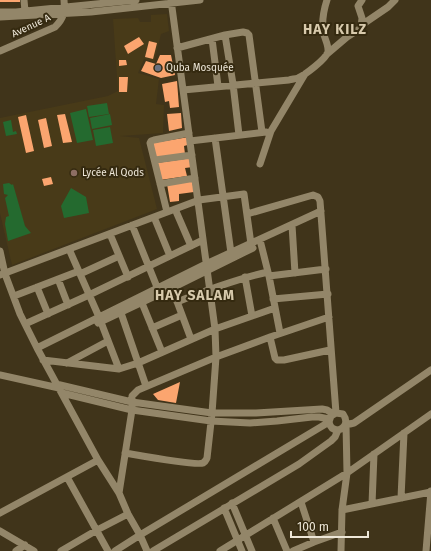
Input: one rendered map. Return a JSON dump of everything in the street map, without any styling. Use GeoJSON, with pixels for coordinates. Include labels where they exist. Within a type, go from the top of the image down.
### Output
{"type":"FeatureCollection","features":[{"type":"Feature","properties":{"kind":"street"},"geometry":{"type":"LineString","coordinates":[[24,0],[25,11]]}},
{"type":"Feature","properties":{"kind":"street"},"geometry":{"type":"LineString","coordinates":[[0,12],[25,11],[136,0]]}},
{"type":"Feature","properties":{"kind":"street"},"geometry":{"type":"LineString","coordinates":[[0,17],[64,7],[200,0]]}},
{"type":"Feature","properties":{"kind":"street"},"geometry":{"type":"LineString","coordinates":[[327,0],[323,25],[328,47],[327,54]]}},
{"type":"Feature","properties":{"kind":"street"},"geometry":{"type":"LineString","coordinates":[[361,28],[362,18],[358,6],[362,0]]}},
{"type":"Feature","properties":{"kind":"street"},"geometry":{"type":"LineString","coordinates":[[183,90],[298,78],[305,74],[347,37],[361,28],[366,22],[388,7],[395,0]]}},
{"type":"Feature","properties":{"kind":"street"},"geometry":{"type":"LineString","coordinates":[[125,454],[203,463],[207,458],[212,413],[216,356],[216,329],[171,2]]}},
{"type":"Feature","properties":{"kind":"street","name":"Avenue A"},"geometry":{"type":"LineString","coordinates":[[0,51],[55,27],[60,21],[64,7]]}},
{"type":"Feature","properties":{"kind":"street"},"geometry":{"type":"LineString","coordinates":[[178,48],[225,35],[243,32],[247,33],[249,36],[262,132]]}},
{"type":"Feature","properties":{"kind":"street"},"geometry":{"type":"LineString","coordinates":[[225,35],[239,135]]}},
{"type":"Feature","properties":{"kind":"street"},"geometry":{"type":"LineString","coordinates":[[212,39],[218,86]]}},
{"type":"Feature","properties":{"kind":"street"},"geometry":{"type":"LineString","coordinates":[[260,164],[271,131],[305,74]]}},
{"type":"Feature","properties":{"kind":"street"},"geometry":{"type":"LineString","coordinates":[[190,141],[271,131]]}},
{"type":"Feature","properties":{"kind":"street"},"geometry":{"type":"LineString","coordinates":[[167,212],[150,143],[154,140],[189,133]]}},
{"type":"Feature","properties":{"kind":"street"},"geometry":{"type":"LineString","coordinates":[[215,138],[231,253]]}},
{"type":"Feature","properties":{"kind":"street"},"geometry":{"type":"LineString","coordinates":[[155,160],[192,155]]}},
{"type":"Feature","properties":{"kind":"street"},"geometry":{"type":"LineString","coordinates":[[160,184],[195,178]]}},
{"type":"Feature","properties":{"kind":"street"},"geometry":{"type":"LineString","coordinates":[[2,274],[199,200],[244,194],[251,244]]}},
{"type":"Feature","properties":{"kind":"street"},"geometry":{"type":"LineString","coordinates":[[247,214],[313,195],[320,201],[328,294],[332,417],[330,426],[335,430],[339,430]]}},
{"type":"Feature","properties":{"kind":"street"},"geometry":{"type":"LineString","coordinates":[[175,209],[191,246]]}},
{"type":"Feature","properties":{"kind":"street"},"geometry":{"type":"LineString","coordinates":[[38,350],[321,214]]}},
{"type":"Feature","properties":{"kind":"street"},"geometry":{"type":"LineString","coordinates":[[154,217],[170,256]]}},
{"type":"Feature","properties":{"kind":"street"},"geometry":{"type":"LineString","coordinates":[[132,225],[159,291]]}},
{"type":"Feature","properties":{"kind":"street"},"geometry":{"type":"LineString","coordinates":[[292,227],[295,273]]}},
{"type":"Feature","properties":{"kind":"street"},"geometry":{"type":"LineString","coordinates":[[110,234],[128,277]]}},
{"type":"Feature","properties":{"kind":"street"},"geometry":{"type":"LineString","coordinates":[[25,324],[128,277],[203,240]]}},
{"type":"Feature","properties":{"kind":"street"},"geometry":{"type":"LineString","coordinates":[[100,320],[142,303],[159,291],[172,288],[231,253],[251,244],[260,242]]}},
{"type":"Feature","properties":{"kind":"street"},"geometry":{"type":"LineString","coordinates":[[260,242],[280,333]]}},
{"type":"Feature","properties":{"kind":"street"},"geometry":{"type":"LineString","coordinates":[[69,249],[100,320],[119,369]]}},
{"type":"Feature","properties":{"kind":"street"},"geometry":{"type":"LineString","coordinates":[[0,251],[2,274],[14,296],[25,324],[98,460],[119,493],[147,551]]}},
{"type":"Feature","properties":{"kind":"street"},"geometry":{"type":"LineString","coordinates":[[14,296],[58,279],[79,273],[119,256]]}},
{"type":"Feature","properties":{"kind":"street"},"geometry":{"type":"LineString","coordinates":[[177,302],[245,277],[326,269]]}},
{"type":"Feature","properties":{"kind":"street"},"geometry":{"type":"LineString","coordinates":[[245,277],[252,316]]}},
{"type":"Feature","properties":{"kind":"street"},"geometry":{"type":"LineString","coordinates":[[58,279],[68,305]]}},
{"type":"Feature","properties":{"kind":"street"},"geometry":{"type":"LineString","coordinates":[[37,287],[48,314]]}},
{"type":"Feature","properties":{"kind":"street"},"geometry":{"type":"LineString","coordinates":[[172,288],[191,339]]}},
{"type":"Feature","properties":{"kind":"street"},"geometry":{"type":"LineString","coordinates":[[273,299],[328,294]]}},
{"type":"Feature","properties":{"kind":"street"},"geometry":{"type":"LineString","coordinates":[[142,303],[162,352]]}},
{"type":"Feature","properties":{"kind":"street"},"geometry":{"type":"LineString","coordinates":[[43,360],[119,369],[138,363],[216,329],[275,308]]}},
{"type":"Feature","properties":{"kind":"street"},"geometry":{"type":"LineString","coordinates":[[121,312],[146,386]]}},
{"type":"Feature","properties":{"kind":"street"},"geometry":{"type":"LineString","coordinates":[[152,328],[182,315]]}},
{"type":"Feature","properties":{"kind":"street"},"geometry":{"type":"LineString","coordinates":[[119,493],[132,406],[132,396],[138,390],[216,356],[280,333],[329,318]]}},
{"type":"Feature","properties":{"kind":"street"},"geometry":{"type":"LineString","coordinates":[[270,337],[275,358],[277,360],[284,360],[330,350]]}},
{"type":"Feature","properties":{"kind":"street"},"geometry":{"type":"LineString","coordinates":[[67,363],[108,341]]}},
{"type":"Feature","properties":{"kind":"street"},"geometry":{"type":"LineString","coordinates":[[153,551],[299,464],[331,441],[339,430],[346,424],[354,423],[431,370]]}},
{"type":"Feature","properties":{"kind":"street"},"geometry":{"type":"LineString","coordinates":[[0,375],[132,406],[211,421],[250,423],[332,417],[343,414],[346,420],[347,473],[342,510],[341,551]]}},
{"type":"Feature","properties":{"kind":"street"},"geometry":{"type":"LineString","coordinates":[[59,388],[132,406],[212,413],[256,413],[322,409],[327,410],[332,417]]}},
{"type":"Feature","properties":{"kind":"street"},"geometry":{"type":"LineString","coordinates":[[220,551],[347,473],[431,414]]}},
{"type":"Feature","properties":{"kind":"street"},"geometry":{"type":"LineString","coordinates":[[115,551],[332,417]]}},
{"type":"Feature","properties":{"kind":"street"},"geometry":{"type":"LineString","coordinates":[[339,430],[346,443]]}},
{"type":"Feature","properties":{"kind":"street"},"geometry":{"type":"LineString","coordinates":[[401,498],[404,433]]}},
{"type":"Feature","properties":{"kind":"street"},"geometry":{"type":"LineString","coordinates":[[372,504],[374,454]]}},
{"type":"Feature","properties":{"kind":"street"},"geometry":{"type":"LineString","coordinates":[[0,513],[98,460]]}},
{"type":"Feature","properties":{"kind":"street"},"geometry":{"type":"LineString","coordinates":[[67,478],[108,551]]}},
{"type":"Feature","properties":{"kind":"street"},"geometry":{"type":"LineString","coordinates":[[342,510],[431,491],[426,551]]}},
{"type":"Feature","properties":{"kind":"street"},"geometry":{"type":"LineString","coordinates":[[301,502],[314,542]]}},
{"type":"Feature","properties":{"kind":"street"},"geometry":{"type":"LineString","coordinates":[[232,503],[252,551]]}},
{"type":"Feature","properties":{"kind":"street"},"geometry":{"type":"LineString","coordinates":[[224,508],[242,551]]}},
{"type":"Feature","properties":{"kind":"street"},"geometry":{"type":"LineString","coordinates":[[61,551],[128,514]]}},
{"type":"Feature","properties":{"kind":"street"},"geometry":{"type":"LineString","coordinates":[[274,518],[287,551]]}},
{"type":"Feature","properties":{"kind":"street"},"geometry":{"type":"LineString","coordinates":[[1,532],[34,551]]}},
{"type":"Feature","properties":{"kind":"street"},"geometry":{"type":"LineString","coordinates":[[293,551],[342,532]]}},
{"type":"Feature","properties":{"kind":"street"},"geometry":{"type":"LineString","coordinates":[[16,551],[25,545]]}},
{"type":"Feature","properties":{"kind":"shaded area","name":"Lycée Al Qods"},"geometry":{"type":"Polygon","coordinates":[[[167,14],[169,31],[161,34],[154,62],[144,59],[138,73],[159,79],[156,104],[164,105],[163,133],[120,136],[139,138],[157,209],[12,265],[0,213],[0,118],[108,96],[118,91],[113,19],[138,18],[140,22],[151,22],[151,15],[167,14]]]}},
{"type":"Feature","properties":{"kind":"green space"},"geometry":{"type":"Polygon","coordinates":[[[107,103],[109,114],[89,117],[87,106],[107,103]]]}},
{"type":"Feature","properties":{"kind":"green space"},"geometry":{"type":"Polygon","coordinates":[[[86,109],[93,140],[77,143],[70,113],[86,109]]]}},
{"type":"Feature","properties":{"kind":"green space"},"geometry":{"type":"Polygon","coordinates":[[[110,114],[112,125],[92,129],[90,118],[110,114]]]}},
{"type":"Feature","properties":{"kind":"green space"},"geometry":{"type":"Polygon","coordinates":[[[11,120],[13,132],[16,131],[17,134],[6,136],[3,122],[11,120]]]}},
{"type":"Feature","properties":{"kind":"green space"},"geometry":{"type":"Polygon","coordinates":[[[110,127],[113,143],[96,146],[93,130],[110,127]]]}},
{"type":"Feature","properties":{"kind":"green space"},"geometry":{"type":"Polygon","coordinates":[[[9,183],[12,185],[13,184],[25,226],[31,233],[8,241],[5,224],[6,217],[9,216],[5,198],[8,195],[4,194],[3,184],[9,183]]]}},
{"type":"Feature","properties":{"kind":"green space"},"geometry":{"type":"Polygon","coordinates":[[[71,188],[86,197],[89,213],[64,218],[61,206],[71,188]]]}},
{"type":"Feature","properties":{"kind":"building"},"geometry":{"type":"Polygon","coordinates":[[[0,0],[20,0],[20,2],[0,2],[0,0]]]}},
{"type":"Feature","properties":{"kind":"building"},"geometry":{"type":"Polygon","coordinates":[[[139,37],[144,44],[128,54],[124,46],[139,37]]]}},
{"type":"Feature","properties":{"kind":"building"},"geometry":{"type":"Polygon","coordinates":[[[149,41],[157,43],[153,59],[145,57],[149,41]]]}},
{"type":"Feature","properties":{"kind":"building","name":"Quba Mosquée"},"geometry":{"type":"Polygon","coordinates":[[[160,55],[171,55],[175,75],[161,78],[141,71],[146,61],[156,64],[160,55]]]}},
{"type":"Feature","properties":{"kind":"building"},"geometry":{"type":"Polygon","coordinates":[[[119,60],[126,60],[127,65],[119,66],[119,60]]]}},
{"type":"Feature","properties":{"kind":"building"},"geometry":{"type":"Polygon","coordinates":[[[119,77],[128,77],[127,92],[119,92],[119,77]]]}},
{"type":"Feature","properties":{"kind":"building"},"geometry":{"type":"Polygon","coordinates":[[[177,81],[179,107],[170,108],[169,101],[165,102],[162,84],[177,81]]]}},
{"type":"Feature","properties":{"kind":"building"},"geometry":{"type":"Polygon","coordinates":[[[181,113],[182,128],[169,131],[167,114],[181,113]]]}},
{"type":"Feature","properties":{"kind":"building"},"geometry":{"type":"Polygon","coordinates":[[[65,114],[72,142],[63,143],[57,115],[65,114]]]}},
{"type":"Feature","properties":{"kind":"building"},"geometry":{"type":"Polygon","coordinates":[[[26,115],[34,151],[26,153],[18,117],[26,115]]]}},
{"type":"Feature","properties":{"kind":"building"},"geometry":{"type":"Polygon","coordinates":[[[46,118],[52,146],[44,148],[38,120],[46,118]]]}},
{"type":"Feature","properties":{"kind":"building"},"geometry":{"type":"Polygon","coordinates":[[[189,137],[191,144],[184,146],[185,154],[156,159],[153,143],[189,137]]]}},
{"type":"Feature","properties":{"kind":"building"},"geometry":{"type":"Polygon","coordinates":[[[192,158],[193,167],[185,168],[187,176],[160,180],[157,163],[192,158]]]}},
{"type":"Feature","properties":{"kind":"building"},"geometry":{"type":"Polygon","coordinates":[[[51,177],[53,184],[44,186],[42,179],[51,177]]]}},
{"type":"Feature","properties":{"kind":"building"},"geometry":{"type":"Polygon","coordinates":[[[192,180],[194,192],[179,194],[179,201],[170,202],[167,184],[192,180]]]}},
{"type":"Feature","properties":{"kind":"building"},"geometry":{"type":"Polygon","coordinates":[[[180,382],[176,403],[158,400],[153,394],[180,382]]]}},
{"type":"Feature","properties":{"kind":"place","name":"Quba Mosquée"},"geometry":{"type":"Point","coordinates":[158,68]}},
{"type":"Feature","properties":{"kind":"place","name":"Lycée Al Qods"},"geometry":{"type":"Point","coordinates":[74,173]}},
{"type":"Feature","properties":{"kind":"district","name":"HAY KILZ"},"geometry":{"type":"Point","coordinates":[335,29]}},
{"type":"Feature","properties":{"kind":"district","name":"HAY SALAM"},"geometry":{"type":"Point","coordinates":[195,295]}}]}
